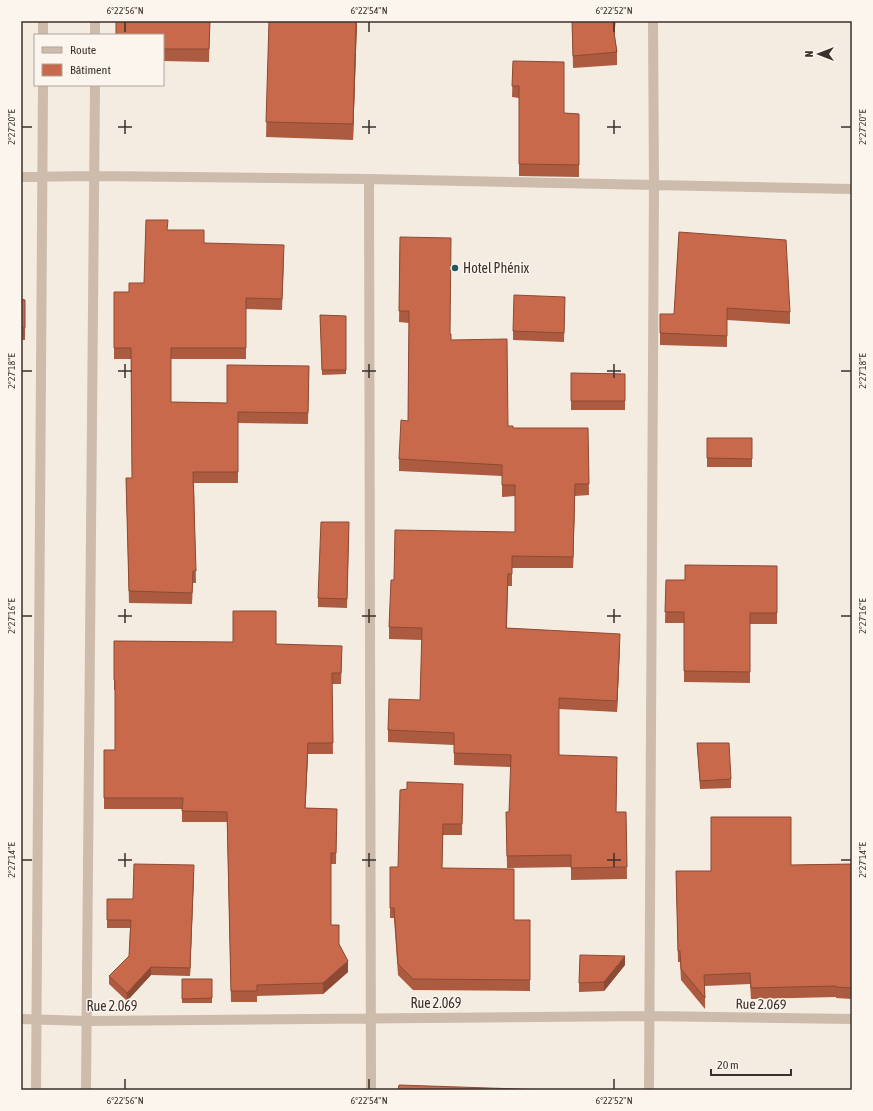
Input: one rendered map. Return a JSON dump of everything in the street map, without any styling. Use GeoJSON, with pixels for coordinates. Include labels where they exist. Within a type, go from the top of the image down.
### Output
{"type":"FeatureCollection","features":[{"type":"Feature","properties":{"kind":"street"},"geometry":{"type":"LineString","coordinates":[[43,21],[43,34]]}},
{"type":"Feature","properties":{"kind":"street"},"geometry":{"type":"LineString","coordinates":[[95,21],[95,34]]}},
{"type":"Feature","properties":{"kind":"street"},"geometry":{"type":"LineString","coordinates":[[649,1090],[654,21]]}},
{"type":"Feature","properties":{"kind":"street"},"geometry":{"type":"LineString","coordinates":[[36,1090],[43,86]]}},
{"type":"Feature","properties":{"kind":"street"},"geometry":{"type":"LineString","coordinates":[[86,1090],[95,86]]}},
{"type":"Feature","properties":{"kind":"street"},"geometry":{"type":"LineString","coordinates":[[21,177],[95,176],[369,179],[852,189]]}},
{"type":"Feature","properties":{"kind":"street"},"geometry":{"type":"LineString","coordinates":[[369,179],[370,1090]]}},
{"type":"Feature","properties":{"kind":"street","name":"Rue 2.069"},"geometry":{"type":"LineString","coordinates":[[21,1019],[87,1020],[649,1016],[852,1019]]}},
{"type":"Feature","properties":{"kind":"building"},"geometry":{"type":"Polygon","coordinates":[[[116,21],[210,21],[209,49],[164,49],[164,34],[116,34],[116,21]]]}},
{"type":"Feature","properties":{"kind":"building"},"geometry":{"type":"Polygon","coordinates":[[[269,21],[356,21],[353,124],[266,122],[269,21]]]}},
{"type":"Feature","properties":{"kind":"building"},"geometry":{"type":"Polygon","coordinates":[[[572,21],[614,21],[617,52],[573,56],[572,21]]]}},
{"type":"Feature","properties":{"kind":"building"},"geometry":{"type":"Polygon","coordinates":[[[513,61],[564,62],[564,113],[579,114],[579,165],[519,164],[519,86],[512,86],[513,61]]]}},
{"type":"Feature","properties":{"kind":"building"},"geometry":{"type":"Polygon","coordinates":[[[146,220],[168,220],[167,230],[204,230],[204,243],[284,245],[282,299],[246,298],[246,348],[171,348],[171,402],[227,403],[227,365],[309,366],[308,413],[238,412],[238,472],[193,472],[196,571],[193,571],[192,593],[129,591],[126,478],[132,478],[131,348],[114,348],[114,292],[129,292],[129,283],[144,283],[146,220]]]}},
{"type":"Feature","properties":{"kind":"building"},"geometry":{"type":"Polygon","coordinates":[[[679,232],[786,240],[790,312],[727,308],[727,336],[660,333],[660,314],[674,314],[679,232]]]}},
{"type":"Feature","properties":{"kind":"building"},"geometry":{"type":"Polygon","coordinates":[[[400,237],[451,238],[451,340],[507,339],[508,426],[513,426],[513,428],[588,428],[589,484],[575,484],[573,557],[512,556],[512,574],[508,574],[506,628],[620,634],[617,701],[559,698],[559,755],[617,757],[616,812],[626,812],[627,867],[571,868],[571,855],[507,856],[506,812],[509,812],[511,755],[454,753],[454,733],[388,730],[389,699],[420,700],[422,628],[389,627],[391,580],[394,580],[395,530],[515,532],[515,485],[502,485],[502,465],[399,459],[401,420],[408,421],[409,311],[399,311],[400,237]]]}},
{"type":"Feature","properties":{"kind":"building"},"geometry":{"type":"Polygon","coordinates":[[[514,295],[565,297],[564,333],[513,331],[514,295]]]}},
{"type":"Feature","properties":{"kind":"building"},"geometry":{"type":"Polygon","coordinates":[[[21,299],[25,300],[25,328],[21,328],[21,299]]]}},
{"type":"Feature","properties":{"kind":"building"},"geometry":{"type":"Polygon","coordinates":[[[320,315],[346,316],[346,370],[322,370],[320,315]]]}},
{"type":"Feature","properties":{"kind":"building"},"geometry":{"type":"Polygon","coordinates":[[[571,373],[625,374],[625,401],[571,401],[571,373]]]}},
{"type":"Feature","properties":{"kind":"building"},"geometry":{"type":"Polygon","coordinates":[[[707,438],[752,438],[752,459],[707,458],[707,438]]]}},
{"type":"Feature","properties":{"kind":"building"},"geometry":{"type":"Polygon","coordinates":[[[321,522],[349,522],[347,599],[318,598],[321,522]]]}},
{"type":"Feature","properties":{"kind":"building"},"geometry":{"type":"Polygon","coordinates":[[[685,565],[777,566],[777,613],[750,613],[750,672],[684,671],[684,612],[665,612],[666,580],[685,580],[685,565]]]}},
{"type":"Feature","properties":{"kind":"building"},"geometry":{"type":"Polygon","coordinates":[[[233,611],[276,611],[276,644],[342,646],[341,673],[332,673],[333,743],[308,743],[305,808],[337,809],[336,853],[331,853],[331,925],[339,925],[339,944],[348,961],[323,983],[257,985],[257,991],[231,991],[227,812],[182,811],[183,798],[104,798],[104,750],[115,750],[114,641],[233,642],[233,611]]]}},
{"type":"Feature","properties":{"kind":"building"},"geometry":{"type":"Polygon","coordinates":[[[697,743],[729,743],[731,779],[700,781],[697,743]]]}},
{"type":"Feature","properties":{"kind":"building"},"geometry":{"type":"Polygon","coordinates":[[[407,782],[463,784],[462,824],[443,824],[442,868],[514,869],[514,920],[530,920],[530,980],[413,979],[398,964],[394,908],[390,908],[390,867],[398,867],[400,790],[407,789],[407,782]]]}},
{"type":"Feature","properties":{"kind":"building"},"geometry":{"type":"Polygon","coordinates":[[[711,817],[791,817],[791,865],[852,864],[852,988],[836,986],[751,988],[750,973],[704,975],[705,998],[681,969],[680,951],[678,951],[676,871],[711,871],[711,817]]]}},
{"type":"Feature","properties":{"kind":"building"},"geometry":{"type":"Polygon","coordinates":[[[134,864],[194,865],[190,968],[151,967],[127,993],[109,976],[129,956],[131,920],[107,920],[107,899],[133,899],[134,864]]]}},
{"type":"Feature","properties":{"kind":"building"},"geometry":{"type":"Polygon","coordinates":[[[580,955],[625,956],[604,982],[579,983],[580,955]]]}},
{"type":"Feature","properties":{"kind":"building"},"geometry":{"type":"Polygon","coordinates":[[[182,979],[212,979],[212,998],[182,999],[182,979]]]}},
{"type":"Feature","properties":{"kind":"building"},"geometry":{"type":"Polygon","coordinates":[[[399,1085],[548,1090],[398,1090],[399,1085]]]}},
{"type":"Feature","properties":{"kind":"place","name":"Hotel Phénix"},"geometry":{"type":"Point","coordinates":[455,268]}}]}
